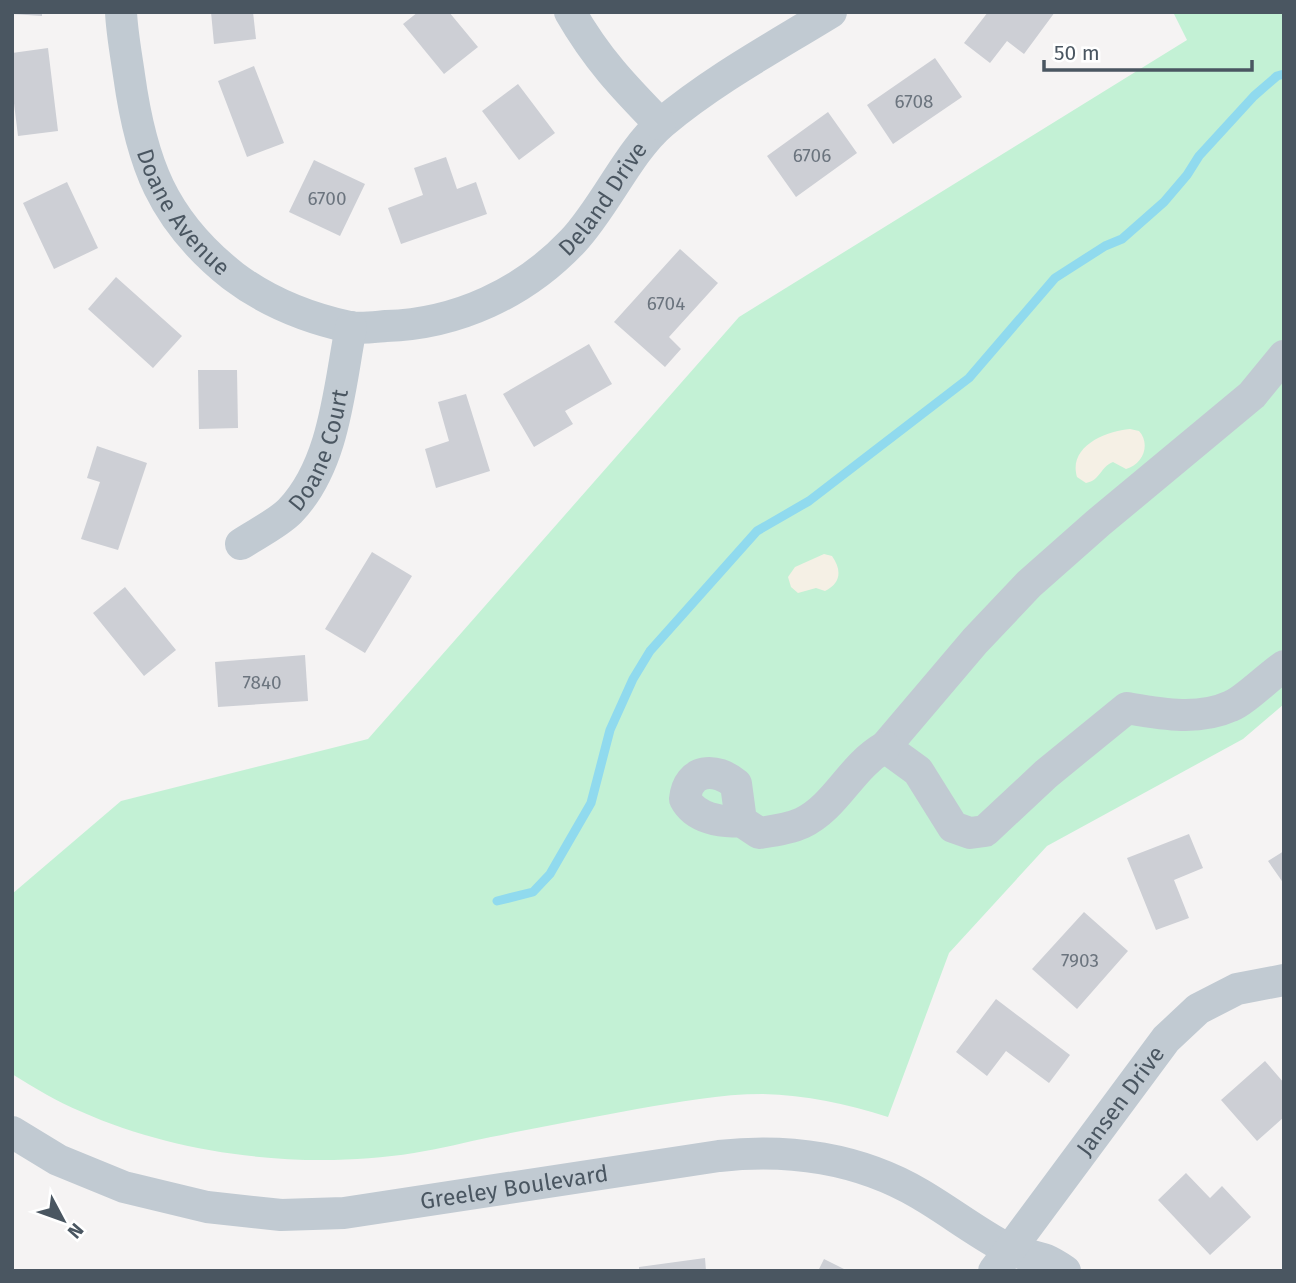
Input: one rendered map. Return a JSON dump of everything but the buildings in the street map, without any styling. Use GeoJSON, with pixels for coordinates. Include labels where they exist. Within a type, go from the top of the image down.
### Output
{"type":"FeatureCollection","features":[{"type":"Feature","properties":{"kind":"street","name":"Doane Avenue"},"geometry":{"type":"LineString","coordinates":[[121,12],[135,122],[140,141],[163,197],[180,223],[217,263],[265,296],[291,309],[351,327]]}},
{"type":"Feature","properties":{"kind":"street"},"geometry":{"type":"LineString","coordinates":[[570,12],[591,48],[619,82],[660,124]]}},
{"type":"Feature","properties":{"kind":"street","name":"Deland Drive"},"geometry":{"type":"LineString","coordinates":[[351,327],[403,326],[441,319],[487,304],[519,288],[574,240],[660,124],[704,92],[831,12]]}},
{"type":"Feature","properties":{"kind":"street","name":"Doane Court"},"geometry":{"type":"LineString","coordinates":[[241,544],[289,512],[314,480],[334,418],[351,327]]}},
{"type":"Feature","properties":{"kind":"street"},"geometry":{"type":"LineString","coordinates":[[741,821],[760,833],[801,823],[826,806],[851,774],[885,747],[975,641],[1029,584],[1252,395],[1284,356]]}},
{"type":"Feature","properties":{"kind":"street"},"geometry":{"type":"LineString","coordinates":[[885,747],[918,771],[953,827],[970,833],[985,831],[1046,774],[1128,708],[1168,715],[1201,715],[1233,706],[1284,666]]}},
{"type":"Feature","properties":{"kind":"street","name":"Jansen Drive"},"geometry":{"type":"LineString","coordinates":[[1008,1264],[1166,1039],[1198,1009],[1237,989],[1284,980]]}},
{"type":"Feature","properties":{"kind":"street","name":"Greeley Boulevard"},"geometry":{"type":"LineString","coordinates":[[12,1132],[58,1160],[124,1187],[208,1207],[281,1215],[344,1213],[750,1152],[804,1155],[842,1162],[893,1180],[919,1194],[1008,1264],[1048,1261],[1065,1271]]}},
{"type":"Feature","properties":{"kind":"green space"},"geometry":{"type":"Polygon","coordinates":[[[1173,12],[1284,12],[1284,704],[1243,739],[1047,846],[949,953],[888,1117],[811,1098],[763,1094],[731,1095],[637,1109],[414,1153],[331,1160],[288,1159],[202,1149],[120,1127],[64,1104],[12,1074],[12,894],[121,801],[368,739],[739,317],[1187,40],[1173,12]]]}},
{"type":"Feature","properties":{"kind":"sand"},"geometry":{"type":"Polygon","coordinates":[[[1130,429],[1139,431],[1143,436],[1145,448],[1137,463],[1126,469],[1113,462],[1095,479],[1086,483],[1077,477],[1076,466],[1083,449],[1100,437],[1130,429]]]}},
{"type":"Feature","properties":{"kind":"sand"},"geometry":{"type":"Polygon","coordinates":[[[824,554],[832,556],[837,566],[837,580],[825,591],[816,588],[798,593],[791,587],[788,577],[795,567],[824,554]]]}},
{"type":"Feature","properties":{"kind":"waterway"},"geometry":{"type":"LineString","coordinates":[[497,901],[533,892],[550,874],[591,803],[610,730],[633,679],[650,651],[757,531],[809,501],[969,378],[1055,278],[1105,246],[1122,239],[1164,202],[1199,156],[1254,96],[1277,76],[1284,74]]}}]}
